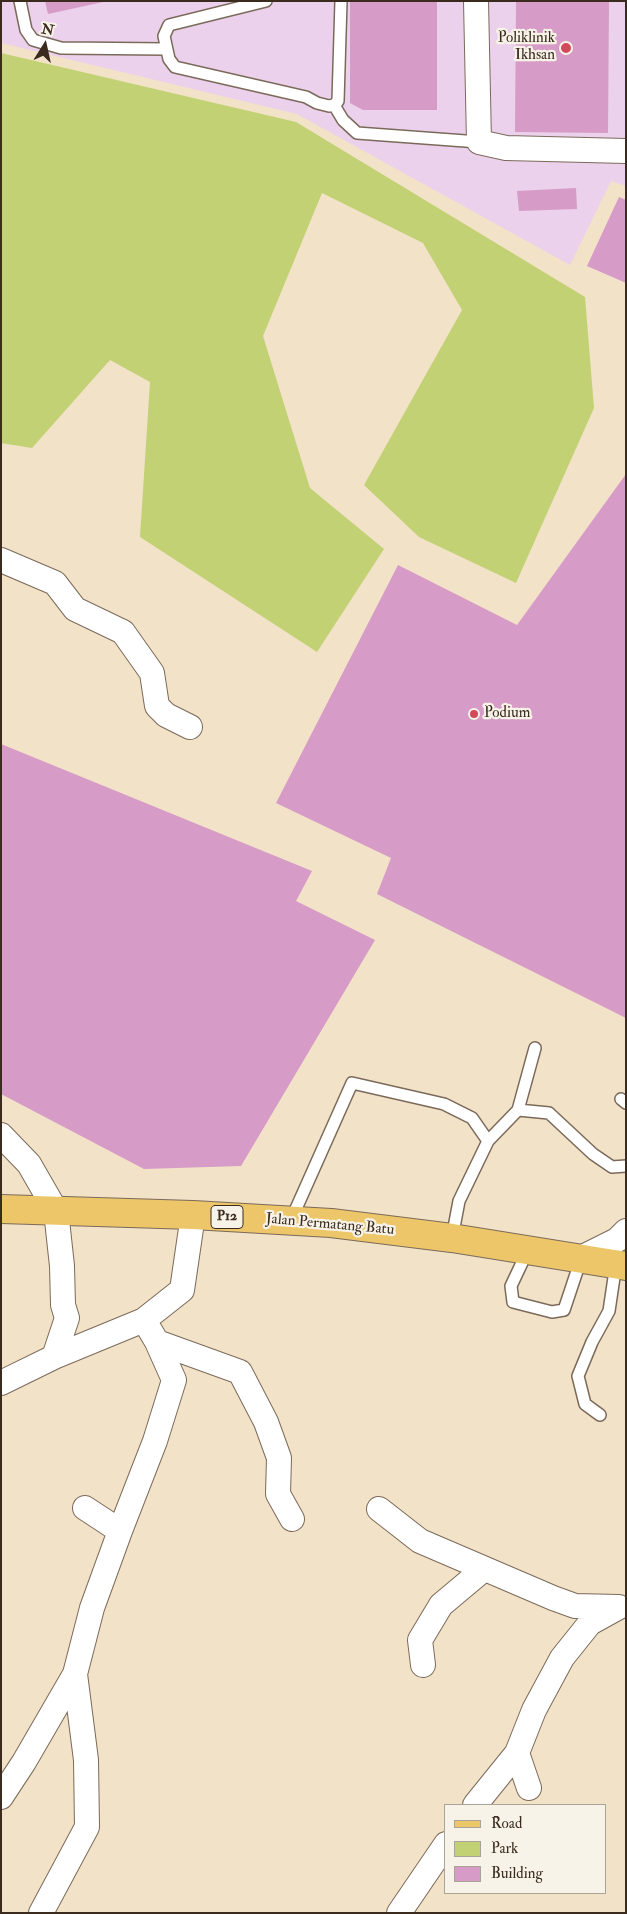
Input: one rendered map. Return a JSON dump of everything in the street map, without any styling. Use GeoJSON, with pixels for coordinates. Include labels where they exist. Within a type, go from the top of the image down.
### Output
{"type":"FeatureCollection","features":[{"type":"Feature","properties":{"kind":"main road","name":"Jalan Permatang Batu"},"geometry":{"type":"LineString","coordinates":[[1,1209],[193,1215],[374,1227],[621,1265]]}},
{"type":"Feature","properties":{"kind":"street"},"geometry":{"type":"LineString","coordinates":[[476,1],[479,142],[506,148],[626,151]]}},
{"type":"Feature","properties":{"kind":"street"},"geometry":{"type":"LineString","coordinates":[[1,560],[55,583],[75,609],[123,632],[152,673],[157,706],[166,716],[190,728]]}},
{"type":"Feature","properties":{"kind":"street"},"geometry":{"type":"LineString","coordinates":[[1,1135],[29,1164],[56,1211],[62,1266],[63,1305],[67,1318],[54,1357]]}},
{"type":"Feature","properties":{"kind":"street"},"geometry":{"type":"LineString","coordinates":[[1,1383],[54,1357],[144,1320],[182,1290],[193,1215]]}},
{"type":"Feature","properties":{"kind":"street"},"geometry":{"type":"LineString","coordinates":[[581,1258],[617,1240],[626,1231]]}},
{"type":"Feature","properties":{"kind":"street"},"geometry":{"type":"LineString","coordinates":[[1,1797],[24,1762],[75,1674],[92,1608],[155,1441],[174,1380],[157,1342],[144,1320]]}},
{"type":"Feature","properties":{"kind":"street"},"geometry":{"type":"LineString","coordinates":[[157,1342],[240,1372],[266,1422],[279,1458],[278,1494],[292,1519]]}},
{"type":"Feature","properties":{"kind":"street"},"geometry":{"type":"LineString","coordinates":[[85,1508],[120,1531]]}},
{"type":"Feature","properties":{"kind":"street"},"geometry":{"type":"LineString","coordinates":[[378,1509],[420,1541],[575,1606],[622,1607]]}},
{"type":"Feature","properties":{"kind":"street"},"geometry":{"type":"LineString","coordinates":[[423,1665],[420,1640],[441,1605],[484,1569]]}},
{"type":"Feature","properties":{"kind":"street"},"geometry":{"type":"LineString","coordinates":[[475,1804],[517,1753],[534,1710],[562,1658],[590,1623],[622,1607]]}},
{"type":"Feature","properties":{"kind":"street"},"geometry":{"type":"LineString","coordinates":[[41,1913],[87,1827],[86,1760],[75,1674]]}},
{"type":"Feature","properties":{"kind":"street"},"geometry":{"type":"LineString","coordinates":[[517,1753],[529,1788]]}},
{"type":"Feature","properties":{"kind":"street"},"geometry":{"type":"LineString","coordinates":[[399,1913],[444,1847]]}},
{"type":"Feature","properties":{"kind":"lane"},"geometry":{"type":"LineString","coordinates":[[20,1],[26,30],[33,40],[61,48],[166,49]]}},
{"type":"Feature","properties":{"kind":"lane"},"geometry":{"type":"LineString","coordinates":[[266,1],[169,25],[164,36],[169,59],[175,67],[306,97],[328,106],[334,105],[338,101],[342,1]]}},
{"type":"Feature","properties":{"kind":"lane"},"geometry":{"type":"LineString","coordinates":[[334,105],[343,120],[357,133],[479,142]]}},
{"type":"Feature","properties":{"kind":"lane"},"geometry":{"type":"LineString","coordinates":[[452,1238],[459,1201],[488,1141],[518,1110],[535,1048]]}},
{"type":"Feature","properties":{"kind":"lane"},"geometry":{"type":"LineString","coordinates":[[291,1221],[352,1083],[444,1104],[472,1118],[488,1141]]}},
{"type":"Feature","properties":{"kind":"lane"},"geometry":{"type":"LineString","coordinates":[[518,1110],[549,1113],[594,1154],[612,1167],[626,1166]]}},
{"type":"Feature","properties":{"kind":"lane"},"geometry":{"type":"LineString","coordinates":[[528,1250],[510,1286],[513,1302],[552,1312],[564,1310],[581,1258]]}},
{"type":"Feature","properties":{"kind":"lane"},"geometry":{"type":"LineString","coordinates":[[600,1416],[585,1404],[578,1376],[592,1342],[609,1311],[621,1265]]}},
{"type":"Feature","properties":{"kind":"shaded area"},"geometry":{"type":"Polygon","coordinates":[[[1,1],[626,1],[626,186],[611,181],[570,265],[297,114],[1,43],[1,1]]]}},
{"type":"Feature","properties":{"kind":"green space"},"geometry":{"type":"Polygon","coordinates":[[[1,53],[296,122],[585,297],[594,408],[516,583],[419,537],[364,485],[462,310],[423,243],[322,193],[263,336],[310,488],[384,549],[317,652],[140,537],[150,382],[110,360],[32,448],[1,443],[1,53]]]}},
{"type":"Feature","properties":{"kind":"building"},"geometry":{"type":"Polygon","coordinates":[[[45,1],[103,1],[103,2],[48,14],[45,1]]]}},
{"type":"Feature","properties":{"kind":"building"},"geometry":{"type":"Polygon","coordinates":[[[350,1],[437,1],[437,110],[363,110],[350,103],[350,1]]]}},
{"type":"Feature","properties":{"kind":"building"},"geometry":{"type":"Polygon","coordinates":[[[516,1],[609,1],[608,133],[515,132],[516,1]]]}},
{"type":"Feature","properties":{"kind":"building"},"geometry":{"type":"Polygon","coordinates":[[[576,188],[577,209],[519,211],[517,191],[576,188]]]}},
{"type":"Feature","properties":{"kind":"building"},"geometry":{"type":"Polygon","coordinates":[[[619,197],[626,200],[626,283],[587,266],[619,197]]]}},
{"type":"Feature","properties":{"kind":"building","name":"Podium"},"geometry":{"type":"Polygon","coordinates":[[[626,474],[626,1018],[377,894],[391,858],[276,803],[398,565],[517,625],[626,474]]]}},
{"type":"Feature","properties":{"kind":"building"},"geometry":{"type":"Polygon","coordinates":[[[1,744],[312,871],[296,901],[375,940],[241,1166],[144,1169],[1,1094],[1,744]]]}},
{"type":"Feature","properties":{"kind":"place","name":"Poliklinik Ikhsan"},"geometry":{"type":"Point","coordinates":[566,48]}},
{"type":"Feature","properties":{"kind":"place","name":"Podium"},"geometry":{"type":"Point","coordinates":[474,714]}}]}
